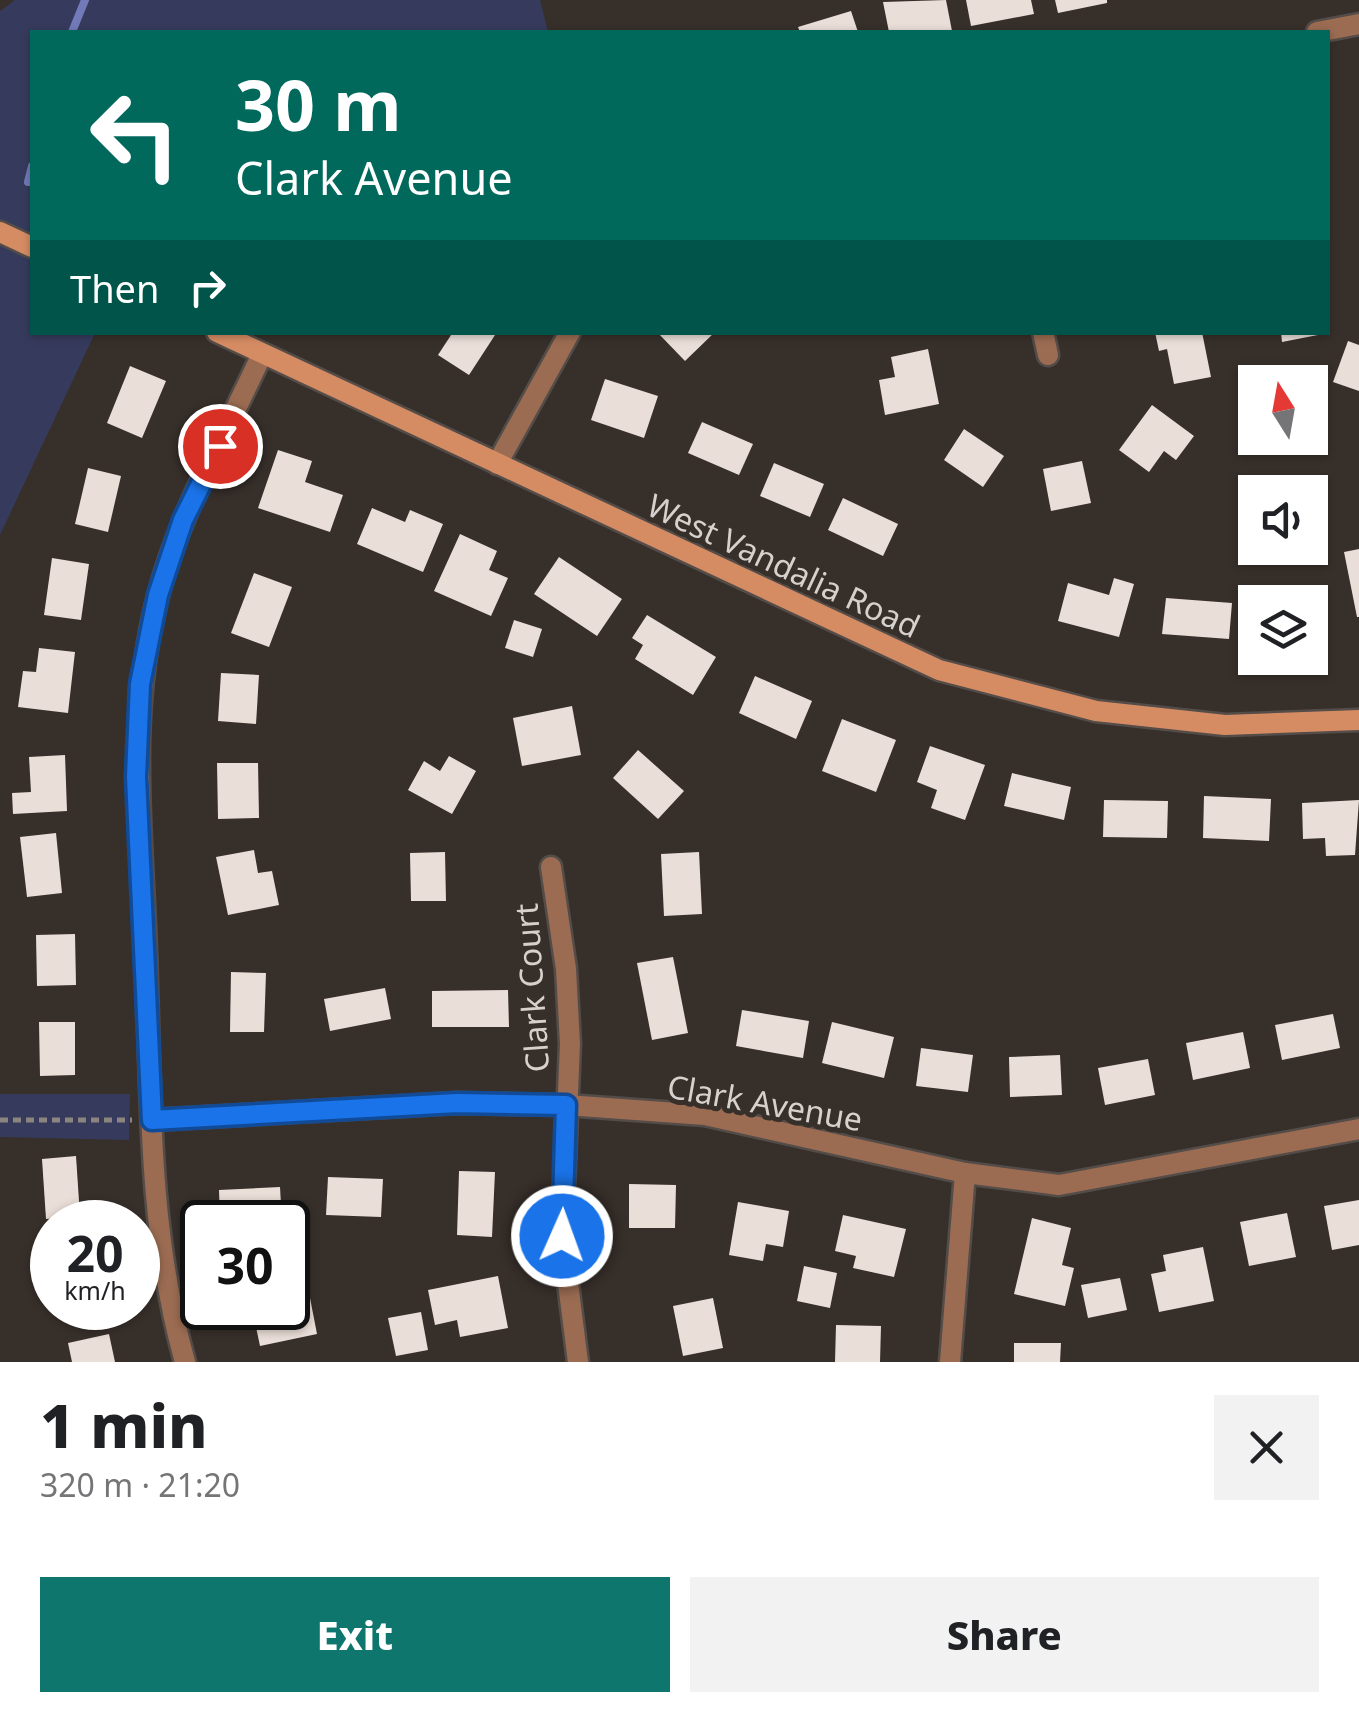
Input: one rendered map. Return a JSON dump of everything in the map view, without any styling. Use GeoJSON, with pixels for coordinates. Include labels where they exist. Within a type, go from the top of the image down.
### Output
{"type":"FeatureCollection","features":[{"type":"Feature","properties":{"kind":"main road"},"geometry":{"type":"LineString","coordinates":[[0,232],[30,246]]}},
{"type":"Feature","properties":{"kind":"main road","name":"West Vandalia Road"},"geometry":{"type":"LineString","coordinates":[[223,335],[939,670],[1096,711],[1225,725],[1359,720]]}},
{"type":"Feature","properties":{"kind":"street"},"geometry":{"type":"LineString","coordinates":[[1328,30],[1359,24]]}},
{"type":"Feature","properties":{"kind":"street"},"geometry":{"type":"LineString","coordinates":[[497,464],[568,335]]}},
{"type":"Feature","properties":{"kind":"street"},"geometry":{"type":"LineString","coordinates":[[1044,335],[1048,355]]}},
{"type":"Feature","properties":{"kind":"street"},"geometry":{"type":"LineString","coordinates":[[185,1362],[156,1228],[136,777],[140,684],[158,595],[183,520],[262,354]]}},
{"type":"Feature","properties":{"kind":"street","name":"Clark Court"},"geometry":{"type":"LineString","coordinates":[[551,868],[566,969],[570,1044],[562,1236],[578,1362]]}},
{"type":"Feature","properties":{"kind":"street","name":"Clark Avenue"},"geometry":{"type":"LineString","coordinates":[[152,1120],[457,1103],[566,1105],[706,1115],[965,1173],[1059,1185],[1359,1129]]}},
{"type":"Feature","properties":{"kind":"street"},"geometry":{"type":"LineString","coordinates":[[950,1362],[965,1173]]}},
{"type":"Feature","properties":{"kind":"path"},"geometry":{"type":"LineString","coordinates":[[0,1120],[152,1120]]}},
{"type":"Feature","properties":{"kind":"shaded area"},"geometry":{"type":"Polygon","coordinates":[[[15,0],[540,0],[548,30],[30,30],[30,335],[94,335],[0,535],[0,11],[15,0]]]}},
{"type":"Feature","properties":{"kind":"shaded area"},"geometry":{"type":"Polygon","coordinates":[[[0,1094],[130,1094],[129,1140],[0,1137],[0,1094]]]}},
{"type":"Feature","properties":{"kind":"building"},"geometry":{"type":"Polygon","coordinates":[[[946,0],[952,30],[889,30],[883,2],[946,0]]]}},
{"type":"Feature","properties":{"kind":"building"},"geometry":{"type":"Polygon","coordinates":[[[966,0],[1031,0],[1034,14],[971,26],[966,0]]]}},
{"type":"Feature","properties":{"kind":"building"},"geometry":{"type":"Polygon","coordinates":[[[1055,0],[1107,0],[1107,3],[1058,13],[1055,0]]]}},
{"type":"Feature","properties":{"kind":"building"},"geometry":{"type":"Polygon","coordinates":[[[851,11],[857,30],[799,30],[798,27],[851,11]]]}},
{"type":"Feature","properties":{"kind":"building"},"geometry":{"type":"Polygon","coordinates":[[[451,335],[495,335],[469,375],[438,355],[451,335]]]}},
{"type":"Feature","properties":{"kind":"building"},"geometry":{"type":"Polygon","coordinates":[[[660,335],[712,335],[685,361],[660,335]]]}},
{"type":"Feature","properties":{"kind":"building"},"geometry":{"type":"Polygon","coordinates":[[[1156,335],[1203,335],[1211,377],[1174,384],[1167,349],[1159,351],[1156,335]]]}},
{"type":"Feature","properties":{"kind":"building"},"geometry":{"type":"Polygon","coordinates":[[[1281,335],[1318,335],[1282,342],[1281,335]]]}},
{"type":"Feature","properties":{"kind":"building"},"geometry":{"type":"Polygon","coordinates":[[[1348,341],[1359,345],[1359,391],[1333,382],[1348,341]]]}},
{"type":"Feature","properties":{"kind":"building"},"geometry":{"type":"Polygon","coordinates":[[[928,349],[939,404],[885,415],[879,380],[895,377],[891,357],[928,349]]]}},
{"type":"Feature","properties":{"kind":"building"},"geometry":{"type":"Polygon","coordinates":[[[130,366],[166,381],[142,438],[107,423],[130,366]]]}},
{"type":"Feature","properties":{"kind":"building"},"geometry":{"type":"Polygon","coordinates":[[[605,379],[658,396],[644,438],[591,420],[605,379]]]}},
{"type":"Feature","properties":{"kind":"building"},"geometry":{"type":"Polygon","coordinates":[[[1152,405],[1194,436],[1176,460],[1164,451],[1149,472],[1119,450],[1152,405]]]}},
{"type":"Feature","properties":{"kind":"building"},"geometry":{"type":"Polygon","coordinates":[[[702,422],[753,444],[739,475],[688,453],[702,422]]]}},
{"type":"Feature","properties":{"kind":"building"},"geometry":{"type":"Polygon","coordinates":[[[964,429],[1004,456],[983,487],[944,460],[964,429]]]}},
{"type":"Feature","properties":{"kind":"building"},"geometry":{"type":"Polygon","coordinates":[[[278,450],[312,461],[305,482],[343,495],[330,532],[258,508],[278,450]]]}},
{"type":"Feature","properties":{"kind":"building"},"geometry":{"type":"Polygon","coordinates":[[[1082,461],[1091,503],[1051,511],[1043,469],[1082,461]]]}},
{"type":"Feature","properties":{"kind":"building"},"geometry":{"type":"Polygon","coordinates":[[[774,463],[824,484],[810,517],[760,496],[774,463]]]}},
{"type":"Feature","properties":{"kind":"building"},"geometry":{"type":"Polygon","coordinates":[[[88,468],[121,476],[108,532],[75,524],[88,468]]]}},
{"type":"Feature","properties":{"kind":"building"},"geometry":{"type":"Polygon","coordinates":[[[843,498],[898,524],[883,556],[828,530],[843,498]]]}},
{"type":"Feature","properties":{"kind":"building"},"geometry":{"type":"Polygon","coordinates":[[[372,508],[405,522],[410,510],[443,524],[423,572],[357,544],[372,508]]]}},
{"type":"Feature","properties":{"kind":"building"},"geometry":{"type":"Polygon","coordinates":[[[460,534],[497,551],[489,570],[508,578],[491,616],[434,591],[460,534]]]}},
{"type":"Feature","properties":{"kind":"building"},"geometry":{"type":"Polygon","coordinates":[[[1359,549],[1359,617],[1357,617],[1344,552],[1359,549]]]}},
{"type":"Feature","properties":{"kind":"building"},"geometry":{"type":"Polygon","coordinates":[[[559,557],[622,599],[597,636],[534,594],[559,557]]]}},
{"type":"Feature","properties":{"kind":"building"},"geometry":{"type":"Polygon","coordinates":[[[52,558],[89,564],[81,620],[44,615],[52,558]]]}},
{"type":"Feature","properties":{"kind":"building"},"geometry":{"type":"Polygon","coordinates":[[[254,573],[292,587],[269,647],[231,633],[254,573]]]}},
{"type":"Feature","properties":{"kind":"building"},"geometry":{"type":"Polygon","coordinates":[[[1114,578],[1134,584],[1119,637],[1058,621],[1068,583],[1109,595],[1114,578]]]}},
{"type":"Feature","properties":{"kind":"building"},"geometry":{"type":"Polygon","coordinates":[[[1166,598],[1232,603],[1229,639],[1162,634],[1166,598]]]}},
{"type":"Feature","properties":{"kind":"building"},"geometry":{"type":"Polygon","coordinates":[[[647,615],[716,657],[693,695],[635,659],[643,645],[632,638],[647,615]]]}},
{"type":"Feature","properties":{"kind":"building"},"geometry":{"type":"Polygon","coordinates":[[[514,620],[542,629],[533,657],[505,648],[514,620]]]}},
{"type":"Feature","properties":{"kind":"building"},"geometry":{"type":"Polygon","coordinates":[[[39,648],[75,652],[68,713],[18,707],[23,671],[36,672],[39,648]]]}},
{"type":"Feature","properties":{"kind":"building"},"geometry":{"type":"Polygon","coordinates":[[[221,673],[259,675],[256,724],[218,721],[221,673]]]}},
{"type":"Feature","properties":{"kind":"building"},"geometry":{"type":"Polygon","coordinates":[[[755,676],[812,701],[796,739],[739,713],[755,676]]]}},
{"type":"Feature","properties":{"kind":"building"},"geometry":{"type":"Polygon","coordinates":[[[572,706],[581,755],[522,766],[513,718],[572,706]]]}},
{"type":"Feature","properties":{"kind":"building"},"geometry":{"type":"Polygon","coordinates":[[[842,719],[896,740],[876,792],[822,771],[842,719]]]}},
{"type":"Feature","properties":{"kind":"building"},"geometry":{"type":"Polygon","coordinates":[[[930,746],[985,765],[965,820],[931,808],[937,790],[917,782],[930,746]]]}},
{"type":"Feature","properties":{"kind":"building"},"geometry":{"type":"Polygon","coordinates":[[[638,750],[684,791],[658,819],[613,778],[638,750]]]}},
{"type":"Feature","properties":{"kind":"building"},"geometry":{"type":"Polygon","coordinates":[[[65,755],[67,811],[13,814],[12,793],[31,792],[29,757],[65,755]]]}},
{"type":"Feature","properties":{"kind":"building"},"geometry":{"type":"Polygon","coordinates":[[[449,756],[476,771],[452,814],[408,790],[424,761],[440,771],[449,756]]]}},
{"type":"Feature","properties":{"kind":"building"},"geometry":{"type":"Polygon","coordinates":[[[217,763],[258,763],[259,818],[218,819],[217,763]]]}},
{"type":"Feature","properties":{"kind":"building"},"geometry":{"type":"Polygon","coordinates":[[[1012,773],[1071,787],[1064,820],[1004,806],[1012,773]]]}},
{"type":"Feature","properties":{"kind":"building"},"geometry":{"type":"Polygon","coordinates":[[[1204,796],[1271,799],[1269,841],[1203,838],[1204,796]]]}},
{"type":"Feature","properties":{"kind":"building"},"geometry":{"type":"Polygon","coordinates":[[[1104,800],[1168,801],[1167,838],[1103,837],[1104,800]]]}},
{"type":"Feature","properties":{"kind":"building"},"geometry":{"type":"Polygon","coordinates":[[[1359,800],[1355,855],[1326,856],[1325,838],[1303,839],[1302,803],[1359,800]]]}},
{"type":"Feature","properties":{"kind":"building"},"geometry":{"type":"Polygon","coordinates":[[[56,833],[62,893],[27,897],[20,837],[56,833]]]}},
{"type":"Feature","properties":{"kind":"building"},"geometry":{"type":"Polygon","coordinates":[[[254,850],[258,873],[272,871],[279,905],[228,915],[216,857],[254,850]]]}},
{"type":"Feature","properties":{"kind":"building"},"geometry":{"type":"Polygon","coordinates":[[[445,852],[446,901],[411,901],[410,853],[445,852]]]}},
{"type":"Feature","properties":{"kind":"building"},"geometry":{"type":"Polygon","coordinates":[[[699,852],[702,914],[664,916],[661,854],[699,852]]]}},
{"type":"Feature","properties":{"kind":"building"},"geometry":{"type":"Polygon","coordinates":[[[75,934],[76,985],[37,986],[36,935],[75,934]]]}},
{"type":"Feature","properties":{"kind":"building"},"geometry":{"type":"Polygon","coordinates":[[[673,957],[688,1033],[652,1040],[637,963],[673,957]]]}},
{"type":"Feature","properties":{"kind":"building"},"geometry":{"type":"Polygon","coordinates":[[[231,972],[266,973],[264,1032],[230,1032],[231,972]]]}},
{"type":"Feature","properties":{"kind":"building"},"geometry":{"type":"Polygon","coordinates":[[[385,988],[391,1019],[330,1031],[324,999],[385,988]]]}},
{"type":"Feature","properties":{"kind":"building"},"geometry":{"type":"Polygon","coordinates":[[[508,990],[509,1027],[432,1027],[432,991],[508,990]]]}},
{"type":"Feature","properties":{"kind":"building"},"geometry":{"type":"Polygon","coordinates":[[[742,1010],[809,1021],[803,1058],[736,1046],[742,1010]]]}},
{"type":"Feature","properties":{"kind":"building"},"geometry":{"type":"Polygon","coordinates":[[[1333,1014],[1340,1048],[1282,1060],[1275,1025],[1333,1014]]]}},
{"type":"Feature","properties":{"kind":"building"},"geometry":{"type":"Polygon","coordinates":[[[39,1022],[75,1022],[75,1075],[40,1076],[39,1022]]]}},
{"type":"Feature","properties":{"kind":"building"},"geometry":{"type":"Polygon","coordinates":[[[832,1022],[894,1037],[884,1078],[822,1063],[832,1022]]]}},
{"type":"Feature","properties":{"kind":"building"},"geometry":{"type":"Polygon","coordinates":[[[1243,1032],[1250,1068],[1193,1080],[1186,1043],[1243,1032]]]}},
{"type":"Feature","properties":{"kind":"building"},"geometry":{"type":"Polygon","coordinates":[[[921,1048],[973,1055],[968,1092],[916,1086],[921,1048]]]}},
{"type":"Feature","properties":{"kind":"building"},"geometry":{"type":"Polygon","coordinates":[[[1060,1055],[1062,1095],[1010,1097],[1009,1057],[1060,1055]]]}},
{"type":"Feature","properties":{"kind":"building"},"geometry":{"type":"Polygon","coordinates":[[[1148,1059],[1155,1095],[1105,1105],[1098,1068],[1148,1059]]]}},
{"type":"Feature","properties":{"kind":"building"},"geometry":{"type":"Polygon","coordinates":[[[76,1156],[79,1200],[45,1200],[42,1159],[76,1156]]]}},
{"type":"Feature","properties":{"kind":"building"},"geometry":{"type":"Polygon","coordinates":[[[459,1171],[495,1172],[492,1237],[457,1235],[459,1171]]]}},
{"type":"Feature","properties":{"kind":"building"},"geometry":{"type":"Polygon","coordinates":[[[328,1177],[383,1179],[381,1217],[326,1215],[328,1177]]]}},
{"type":"Feature","properties":{"kind":"building"},"geometry":{"type":"Polygon","coordinates":[[[629,1184],[676,1185],[675,1228],[629,1228],[629,1184]]]}},
{"type":"Feature","properties":{"kind":"building"},"geometry":{"type":"Polygon","coordinates":[[[280,1187],[281,1200],[219,1200],[219,1190],[280,1187]]]}},
{"type":"Feature","properties":{"kind":"building"},"geometry":{"type":"Polygon","coordinates":[[[1359,1200],[1359,1245],[1332,1250],[1324,1206],[1359,1200]]]}},
{"type":"Feature","properties":{"kind":"building"},"geometry":{"type":"Polygon","coordinates":[[[738,1202],[789,1211],[783,1247],[766,1244],[763,1261],[729,1255],[738,1202]]]}},
{"type":"Feature","properties":{"kind":"building"},"geometry":{"type":"Polygon","coordinates":[[[1287,1213],[1296,1257],[1249,1266],[1240,1222],[1287,1213]]]}},
{"type":"Feature","properties":{"kind":"building"},"geometry":{"type":"Polygon","coordinates":[[[843,1215],[906,1229],[894,1277],[853,1268],[856,1256],[835,1251],[843,1215]]]}},
{"type":"Feature","properties":{"kind":"building"},"geometry":{"type":"Polygon","coordinates":[[[1032,1218],[1071,1228],[1062,1265],[1074,1268],[1065,1306],[1014,1294],[1032,1218]]]}},
{"type":"Feature","properties":{"kind":"building"},"geometry":{"type":"Polygon","coordinates":[[[1203,1247],[1214,1301],[1159,1312],[1151,1274],[1166,1271],[1163,1255],[1203,1247]]]}},
{"type":"Feature","properties":{"kind":"building"},"geometry":{"type":"Polygon","coordinates":[[[804,1266],[837,1273],[830,1308],[797,1301],[804,1266]]]}},
{"type":"Feature","properties":{"kind":"building"},"geometry":{"type":"Polygon","coordinates":[[[498,1276],[508,1328],[460,1337],[457,1320],[435,1325],[428,1290],[498,1276]]]}},
{"type":"Feature","properties":{"kind":"building"},"geometry":{"type":"Polygon","coordinates":[[[1120,1278],[1127,1310],[1088,1318],[1081,1285],[1120,1278]]]}},
{"type":"Feature","properties":{"kind":"building"},"geometry":{"type":"Polygon","coordinates":[[[310,1298],[317,1334],[260,1346],[257,1330],[310,1330],[310,1298]]]}},
{"type":"Feature","properties":{"kind":"building"},"geometry":{"type":"Polygon","coordinates":[[[713,1298],[723,1348],[683,1356],[673,1306],[713,1298]]]}},
{"type":"Feature","properties":{"kind":"building"},"geometry":{"type":"Polygon","coordinates":[[[421,1312],[428,1350],[396,1356],[388,1318],[421,1312]]]}},
{"type":"Feature","properties":{"kind":"building"},"geometry":{"type":"Polygon","coordinates":[[[836,1325],[881,1326],[880,1362],[835,1362],[836,1325]]]}},
{"type":"Feature","properties":{"kind":"building"},"geometry":{"type":"Polygon","coordinates":[[[109,1334],[115,1362],[72,1362],[68,1343],[109,1334]]]}},
{"type":"Feature","properties":{"kind":"building"},"geometry":{"type":"Polygon","coordinates":[[[1014,1343],[1061,1343],[1060,1362],[1014,1362],[1014,1343]]]}},
{"type":"Feature","properties":{"kind":"waterway"},"geometry":{"type":"LineString","coordinates":[[73,30],[85,0]]}},
{"type":"Feature","properties":{"kind":"waterway"},"geometry":{"type":"LineString","coordinates":[[28,182],[30,174]]}},
{"type":"Feature","properties":{"kind":"route"},"geometry":{"type":"LineString","coordinates":[[220,446],[183,520],[158,595],[140,684],[136,777],[152,1120],[457,1103],[566,1105],[562,1236]]}}]}
